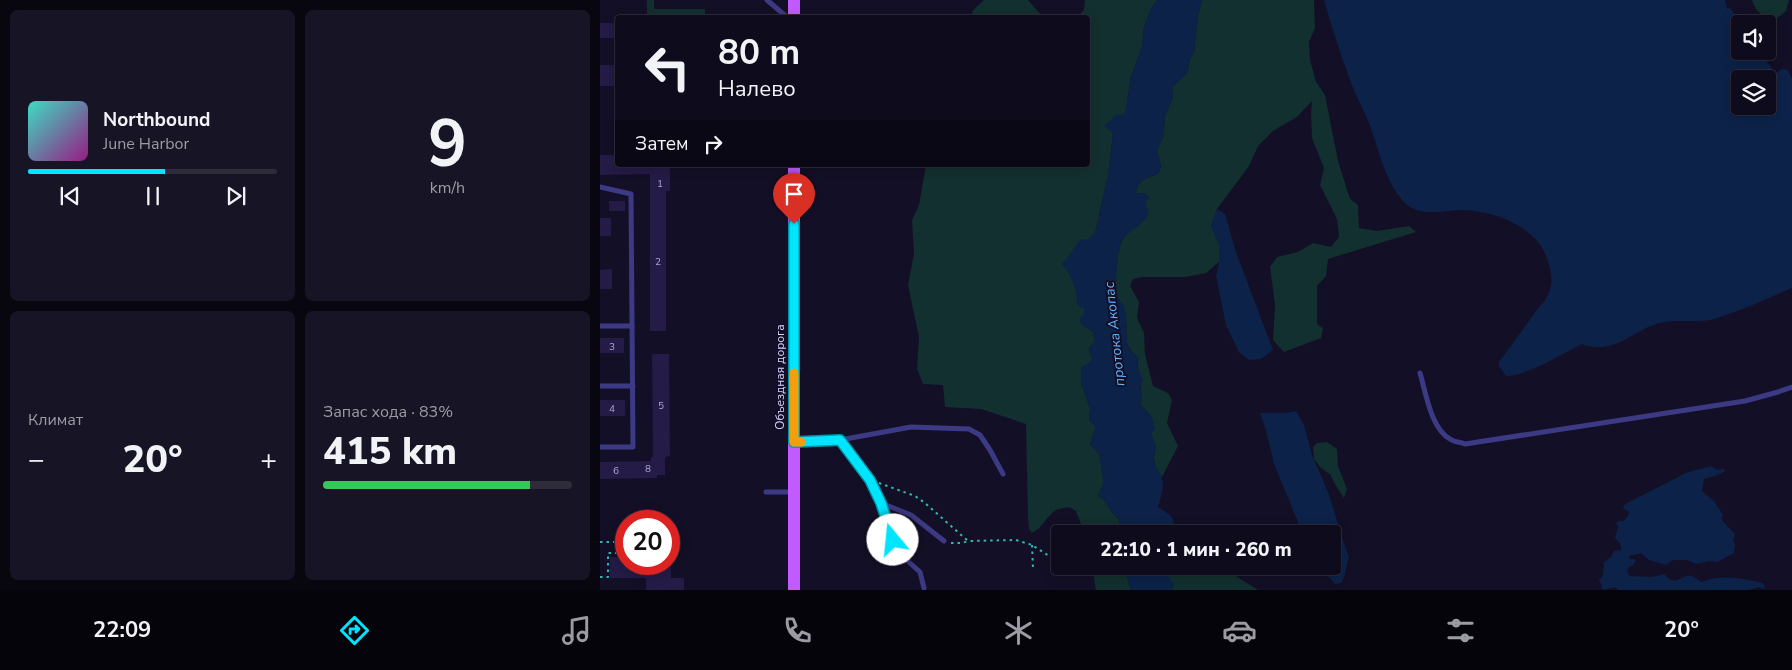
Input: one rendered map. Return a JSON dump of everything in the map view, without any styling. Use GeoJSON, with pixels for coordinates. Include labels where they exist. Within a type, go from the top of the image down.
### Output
{"type":"FeatureCollection","features":[{"type":"Feature","properties":{"kind":"main road"},"geometry":{"type":"LineString","coordinates":[[794,0],[794,15]]}},
{"type":"Feature","properties":{"kind":"main road","name":"Объездная дорога"},"geometry":{"type":"LineString","coordinates":[[794,167],[794,590]]}},
{"type":"Feature","properties":{"kind":"lane"},"geometry":{"type":"LineString","coordinates":[[767,0],[784,15]]}},
{"type":"Feature","properties":{"kind":"lane"},"geometry":{"type":"LineString","coordinates":[[600,187],[631,194],[633,447],[600,447]]}},
{"type":"Feature","properties":{"kind":"lane"},"geometry":{"type":"LineString","coordinates":[[600,326],[632,326]]}},
{"type":"Feature","properties":{"kind":"lane"},"geometry":{"type":"LineString","coordinates":[[1420,373],[1434,422],[1442,434],[1451,440],[1465,444],[1745,401],[1792,387]]}},
{"type":"Feature","properties":{"kind":"lane"},"geometry":{"type":"LineString","coordinates":[[600,386],[632,386]]}},
{"type":"Feature","properties":{"kind":"lane"},"geometry":{"type":"LineString","coordinates":[[794,442],[840,440],[911,427],[968,430],[980,435],[1003,474]]}},
{"type":"Feature","properties":{"kind":"lane"},"geometry":{"type":"LineString","coordinates":[[840,440],[870,480],[881,503],[893,540],[901,555],[920,572],[924,588]]}},
{"type":"Feature","properties":{"kind":"lane"},"geometry":{"type":"LineString","coordinates":[[766,492],[794,492]]}},
{"type":"Feature","properties":{"kind":"lane"},"geometry":{"type":"LineString","coordinates":[[881,503],[911,515],[944,541]]}},
{"type":"Feature","properties":{"kind":"path"},"geometry":{"type":"LineString","coordinates":[[870,480],[915,496],[925,502],[968,541]]}},
{"type":"Feature","properties":{"kind":"path"},"geometry":{"type":"LineString","coordinates":[[944,541],[954,544],[968,541],[1016,540],[1032,545],[1051,557]]}},
{"type":"Feature","properties":{"kind":"path"},"geometry":{"type":"LineString","coordinates":[[600,542],[615,542]]}},
{"type":"Feature","properties":{"kind":"path"},"geometry":{"type":"LineString","coordinates":[[1032,545],[1033,570]]}},
{"type":"Feature","properties":{"kind":"path"},"geometry":{"type":"LineString","coordinates":[[600,577],[608,577],[608,553],[615,553]]}},
{"type":"Feature","properties":{"kind":"green space"},"geometry":{"type":"Polygon","coordinates":[[[647,0],[654,0],[654,9],[705,9],[705,15],[647,15],[647,0]]]}},
{"type":"Feature","properties":{"kind":"green space"},"geometry":{"type":"Polygon","coordinates":[[[984,0],[1028,0],[1041,15],[972,15],[973,10],[984,0]]]}},
{"type":"Feature","properties":{"kind":"green space"},"geometry":{"type":"Polygon","coordinates":[[[1085,0],[1157,0],[1151,9],[1144,27],[1142,47],[1131,77],[1125,115],[1113,133],[1108,176],[1095,234],[1087,240],[1069,271],[1076,289],[1078,306],[1084,307],[1081,324],[1093,332],[1095,341],[1089,348],[1092,360],[1081,383],[1090,408],[1089,420],[1096,426],[1090,444],[1099,454],[1104,483],[1098,496],[1119,519],[1120,525],[1081,525],[1076,511],[1069,507],[1056,510],[1032,533],[1029,529],[1028,518],[1026,424],[981,409],[945,407],[943,385],[923,384],[917,369],[919,337],[908,285],[914,254],[912,220],[919,205],[926,167],[1090,167],[1090,15],[1080,15],[1084,9],[1085,0]]]}},
{"type":"Feature","properties":{"kind":"green space"},"geometry":{"type":"Polygon","coordinates":[[[1202,0],[1314,0],[1315,28],[1309,42],[1310,60],[1316,82],[1325,95],[1338,161],[1350,199],[1358,205],[1359,228],[1377,231],[1409,226],[1416,232],[1328,259],[1326,276],[1317,286],[1317,324],[1323,328],[1321,338],[1284,352],[1273,340],[1275,305],[1270,267],[1277,257],[1298,252],[1313,243],[1331,247],[1339,237],[1337,219],[1320,185],[1324,168],[1312,138],[1312,101],[1297,117],[1273,131],[1258,146],[1249,166],[1217,209],[1211,226],[1219,244],[1219,262],[1206,273],[1185,277],[1142,277],[1133,279],[1130,286],[1139,302],[1137,318],[1144,333],[1145,354],[1153,386],[1168,393],[1172,400],[1167,423],[1178,446],[1162,477],[1154,463],[1156,446],[1151,434],[1152,417],[1140,404],[1141,392],[1137,356],[1127,344],[1125,317],[1115,287],[1116,273],[1119,250],[1123,239],[1146,219],[1146,194],[1136,193],[1138,185],[1150,176],[1158,174],[1161,167],[1157,150],[1163,136],[1165,115],[1173,98],[1172,87],[1187,73],[1190,59],[1194,52],[1198,15],[1202,0]]]}},
{"type":"Feature","properties":{"kind":"green space"},"geometry":{"type":"Polygon","coordinates":[[[1752,0],[1789,0],[1786,11],[1776,19],[1776,15],[1763,15],[1756,8],[1752,0]]]}},
{"type":"Feature","properties":{"kind":"green space"},"geometry":{"type":"Polygon","coordinates":[[[1327,442],[1337,449],[1338,466],[1347,489],[1344,498],[1330,474],[1321,468],[1314,459],[1313,447],[1317,443],[1327,442]]]}},
{"type":"Feature","properties":{"kind":"green space"},"geometry":{"type":"Polygon","coordinates":[[[1094,575],[1127,575],[1131,590],[1096,590],[1094,575]]]}},
{"type":"Feature","properties":{"kind":"green space"},"geometry":{"type":"Polygon","coordinates":[[[1169,575],[1234,575],[1258,590],[1172,590],[1174,584],[1169,579],[1169,575]]]}},
{"type":"Feature","properties":{"kind":"water","name":"протока Акопас"},"geometry":{"type":"Polygon","coordinates":[[[1157,0],[1202,0],[1198,15],[1194,52],[1190,59],[1187,73],[1172,87],[1173,98],[1165,115],[1163,136],[1157,150],[1161,167],[1158,174],[1141,182],[1137,189],[1136,193],[1146,194],[1149,197],[1146,202],[1147,216],[1145,220],[1122,240],[1117,260],[1116,278],[1117,293],[1126,316],[1127,343],[1139,359],[1137,366],[1143,381],[1140,387],[1142,393],[1140,404],[1152,417],[1155,429],[1151,434],[1156,446],[1154,460],[1163,484],[1158,507],[1172,517],[1174,525],[1120,525],[1119,519],[1098,496],[1104,483],[1099,454],[1090,444],[1096,426],[1089,420],[1090,408],[1081,383],[1081,368],[1092,360],[1089,348],[1095,341],[1093,332],[1081,324],[1079,318],[1084,315],[1084,308],[1078,306],[1069,273],[1062,264],[1081,239],[1087,240],[1095,234],[1108,176],[1113,133],[1104,126],[1116,115],[1125,114],[1131,77],[1142,47],[1144,27],[1151,9],[1157,0]]]}},
{"type":"Feature","properties":{"kind":"water"},"geometry":{"type":"Polygon","coordinates":[[[1324,0],[1725,0],[1727,9],[1730,8],[1735,15],[1731,15],[1731,60],[1765,60],[1774,70],[1731,70],[1731,115],[1776,115],[1776,73],[1782,69],[1788,70],[1792,79],[1792,288],[1712,320],[1660,323],[1650,326],[1623,341],[1604,347],[1582,344],[1535,368],[1506,376],[1499,366],[1499,362],[1546,299],[1550,290],[1551,274],[1544,251],[1538,242],[1523,228],[1504,218],[1483,212],[1463,210],[1425,212],[1411,208],[1405,203],[1388,177],[1371,128],[1353,89],[1324,0]]]}},
{"type":"Feature","properties":{"kind":"water"},"geometry":{"type":"Polygon","coordinates":[[[1217,209],[1225,214],[1236,252],[1273,350],[1261,359],[1249,360],[1239,352],[1226,325],[1216,276],[1219,262],[1219,244],[1211,227],[1217,209]]]}},
{"type":"Feature","properties":{"kind":"water"},"geometry":{"type":"Polygon","coordinates":[[[1296,411],[1304,425],[1312,455],[1328,492],[1338,525],[1299,525],[1274,464],[1260,413],[1296,411]]]}},
{"type":"Feature","properties":{"kind":"water"},"geometry":{"type":"Polygon","coordinates":[[[1711,466],[1717,470],[1724,469],[1725,471],[1704,479],[1702,491],[1714,501],[1723,515],[1721,518],[1735,534],[1733,540],[1735,544],[1734,553],[1717,562],[1709,561],[1696,564],[1687,560],[1673,560],[1666,565],[1649,560],[1641,553],[1629,556],[1629,559],[1636,561],[1629,567],[1627,572],[1630,576],[1652,577],[1664,574],[1673,580],[1690,576],[1695,577],[1701,582],[1724,577],[1740,578],[1763,583],[1765,588],[1759,587],[1748,590],[1619,590],[1615,587],[1604,590],[1601,588],[1599,580],[1603,575],[1604,562],[1611,557],[1614,551],[1621,550],[1620,543],[1615,538],[1618,526],[1616,523],[1623,521],[1628,516],[1629,512],[1623,508],[1625,504],[1686,473],[1711,466]]]}},
{"type":"Feature","properties":{"kind":"water"},"geometry":{"type":"Polygon","coordinates":[[[1341,533],[1349,558],[1341,583],[1335,584],[1327,575],[1341,575],[1341,533]]]}},
{"type":"Feature","properties":{"kind":"water"},"geometry":{"type":"Polygon","coordinates":[[[1127,575],[1169,575],[1169,579],[1174,584],[1172,590],[1131,590],[1127,575]]]}},
{"type":"Feature","properties":{"kind":"building"},"geometry":{"type":"Polygon","coordinates":[[[600,23],[615,23],[615,38],[600,38],[600,23]]]}},
{"type":"Feature","properties":{"kind":"building"},"geometry":{"type":"Polygon","coordinates":[[[600,65],[615,65],[615,86],[600,86],[600,65]]]}},
{"type":"Feature","properties":{"kind":"building"},"geometry":{"type":"Polygon","coordinates":[[[600,155],[615,155],[615,167],[670,168],[670,191],[666,191],[666,331],[650,331],[650,174],[600,175],[600,155]]]}},
{"type":"Feature","properties":{"kind":"building"},"geometry":{"type":"Polygon","coordinates":[[[609,201],[625,201],[625,211],[609,211],[609,201]]]}},
{"type":"Feature","properties":{"kind":"building"},"geometry":{"type":"Polygon","coordinates":[[[600,218],[611,218],[611,236],[600,236],[600,218]]]}},
{"type":"Feature","properties":{"kind":"building"},"geometry":{"type":"Polygon","coordinates":[[[612,269],[612,289],[600,289],[600,270],[612,269]]]}},
{"type":"Feature","properties":{"kind":"building"},"geometry":{"type":"Polygon","coordinates":[[[600,338],[624,338],[624,353],[600,353],[600,338]]]}},
{"type":"Feature","properties":{"kind":"building"},"geometry":{"type":"Polygon","coordinates":[[[652,354],[669,354],[670,456],[665,457],[665,475],[657,475],[657,478],[600,479],[600,462],[651,461],[651,457],[653,457],[652,354]]]}},
{"type":"Feature","properties":{"kind":"building"},"geometry":{"type":"Polygon","coordinates":[[[600,400],[625,400],[625,416],[600,416],[600,400]]]}},
{"type":"Feature","properties":{"kind":"building"},"geometry":{"type":"Polygon","coordinates":[[[610,557],[615,557],[615,575],[671,575],[671,578],[684,578],[684,590],[646,590],[646,578],[610,578],[610,557]]]}},
{"type":"Feature","properties":{"kind":"slow traffic"},"geometry":{"type":"LineString","coordinates":[[794,373],[794,442],[801,442]]}},
{"type":"Feature","properties":{"kind":"route"},"geometry":{"type":"LineString","coordinates":[[794,224],[794,442],[840,440],[870,480],[881,503],[893,540]]}}]}
